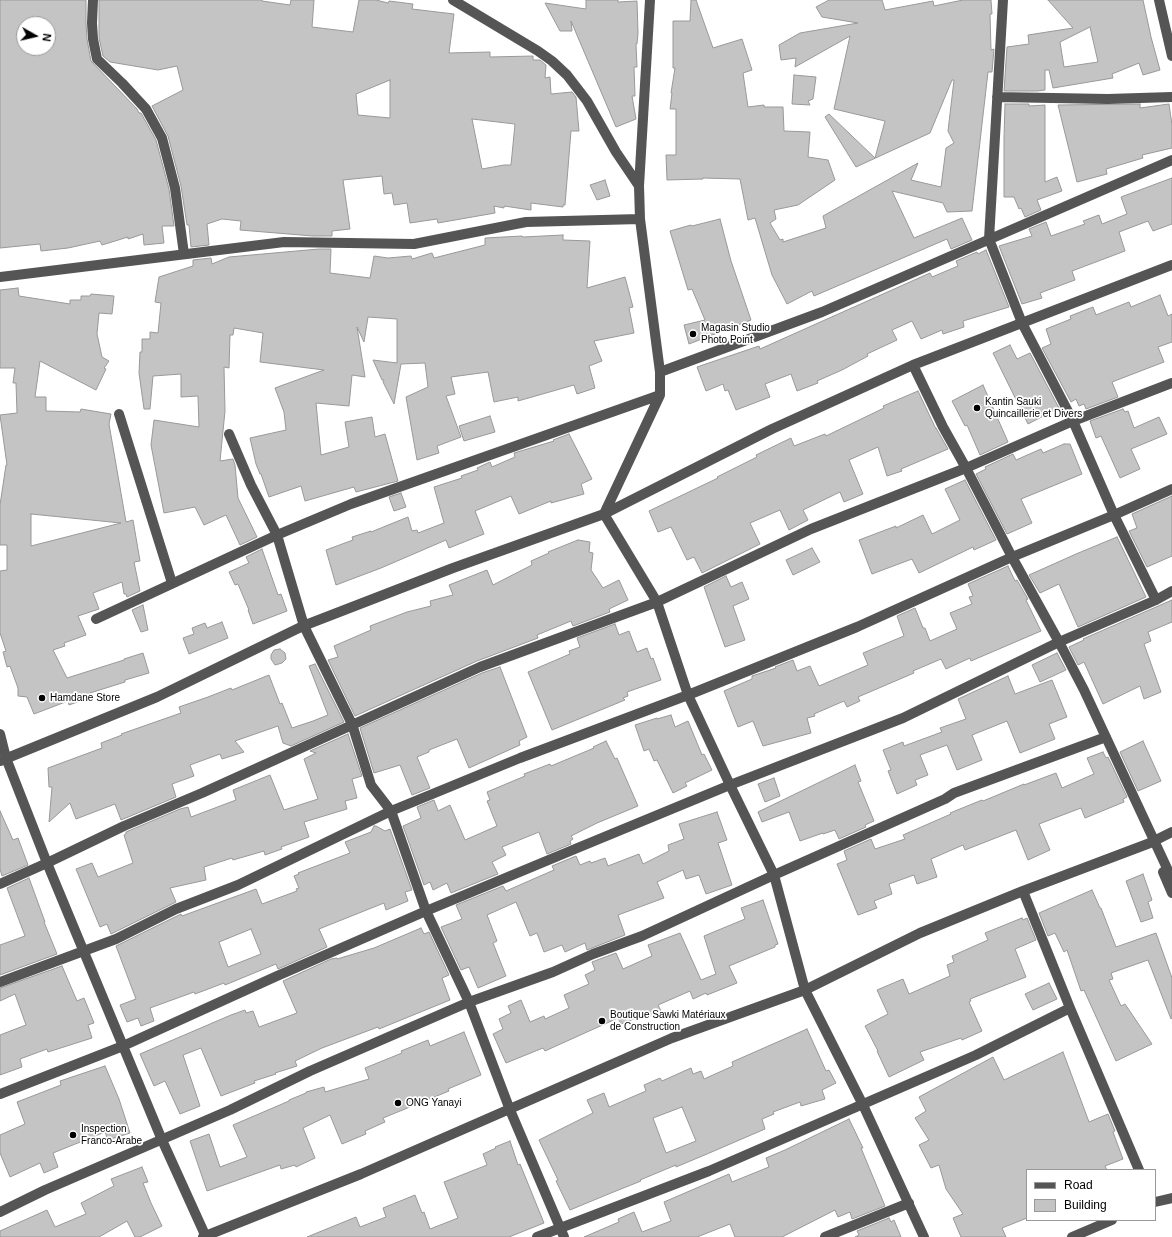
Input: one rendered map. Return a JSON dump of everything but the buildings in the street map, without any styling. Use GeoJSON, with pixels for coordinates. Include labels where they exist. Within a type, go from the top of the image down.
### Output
{"type":"FeatureCollection","features":[{"type":"Feature","properties":{"kind":"street"},"geometry":{"type":"LineString","coordinates":[[93,0],[92,33],[97,59],[122,82],[146,110],[162,138],[175,188],[184,254]]}},
{"type":"Feature","properties":{"kind":"street"},"geometry":{"type":"LineString","coordinates":[[453,0],[538,51],[567,75],[587,101],[616,152],[639,186]]}},
{"type":"Feature","properties":{"kind":"street"},"geometry":{"type":"LineString","coordinates":[[604,514],[660,395],[660,372],[640,220],[639,186],[650,0]]}},
{"type":"Feature","properties":{"kind":"street"},"geometry":{"type":"LineString","coordinates":[[1004,0],[989,239],[1022,323],[1073,421],[1114,515],[1156,600]]}},
{"type":"Feature","properties":{"kind":"street"},"geometry":{"type":"LineString","coordinates":[[1159,0],[1172,56]]}},
{"type":"Feature","properties":{"kind":"street"},"geometry":{"type":"LineString","coordinates":[[997,97],[1108,99],[1172,97]]}},
{"type":"Feature","properties":{"kind":"street"},"geometry":{"type":"LineString","coordinates":[[660,372],[822,312],[1172,160]]}},
{"type":"Feature","properties":{"kind":"street"},"geometry":{"type":"LineString","coordinates":[[0,277],[284,242],[414,244],[526,222],[640,220]]}},
{"type":"Feature","properties":{"kind":"street"},"geometry":{"type":"LineString","coordinates":[[3,760],[157,697],[304,626],[453,568],[604,514],[772,429],[913,365],[1172,266]]}},
{"type":"Feature","properties":{"kind":"street"},"geometry":{"type":"LineString","coordinates":[[913,365],[943,427],[1084,690],[1152,842],[1172,893]]}},
{"type":"Feature","properties":{"kind":"street"},"geometry":{"type":"LineString","coordinates":[[0,884],[124,826],[202,793],[480,667],[657,602],[811,529],[966,468],[1073,421],[1172,383]]}},
{"type":"Feature","properties":{"kind":"street"},"geometry":{"type":"LineString","coordinates":[[96,619],[277,535],[352,504],[660,395]]}},
{"type":"Feature","properties":{"kind":"street"},"geometry":{"type":"LineString","coordinates":[[119,414],[172,583]]}},
{"type":"Feature","properties":{"kind":"street"},"geometry":{"type":"LineString","coordinates":[[229,434],[251,485],[277,535],[304,626],[352,724],[371,785],[391,811],[426,911],[469,1002],[510,1110],[561,1232]]}},
{"type":"Feature","properties":{"kind":"street"},"geometry":{"type":"LineString","coordinates":[[0,982],[116,939],[176,909],[238,885],[391,811],[520,758],[688,694],[857,627],[1012,557],[1114,515],[1172,489]]}},
{"type":"Feature","properties":{"kind":"street"},"geometry":{"type":"LineString","coordinates":[[604,514],[657,602],[688,694],[774,875],[804,990],[863,1105],[924,1237]]}},
{"type":"Feature","properties":{"kind":"street"},"geometry":{"type":"LineString","coordinates":[[0,1094],[123,1046],[277,976],[426,911],[730,785],[903,718],[1059,642],[1156,600],[1172,591]]}},
{"type":"Feature","properties":{"kind":"street"},"geometry":{"type":"LineString","coordinates":[[0,734],[3,760],[162,1140],[205,1237],[360,1174],[510,1110],[672,1038],[804,990],[920,933],[1023,891],[1152,842],[1172,832]]}},
{"type":"Feature","properties":{"kind":"street"},"geometry":{"type":"LineString","coordinates":[[0,1212],[45,1190],[230,1110],[310,1071],[469,1002],[553,972],[593,954],[642,936],[774,875],[946,799],[954,794],[1106,737]]}},
{"type":"Feature","properties":{"kind":"street"},"geometry":{"type":"LineString","coordinates":[[1152,842],[1172,879]]}},
{"type":"Feature","properties":{"kind":"street"},"geometry":{"type":"LineString","coordinates":[[1023,891],[1070,1008],[1140,1169]]}},
{"type":"Feature","properties":{"kind":"street"},"geometry":{"type":"LineString","coordinates":[[537,1237],[561,1232],[863,1105],[976,1055],[1070,1008]]}},
{"type":"Feature","properties":{"kind":"street"},"geometry":{"type":"LineString","coordinates":[[1156,1202],[1172,1198]]}},
{"type":"Feature","properties":{"kind":"street"},"geometry":{"type":"LineString","coordinates":[[825,1237],[909,1203]]}},
{"type":"Feature","properties":{"kind":"street"},"geometry":{"type":"LineString","coordinates":[[1072,1237],[1110,1221]]}},
{"type":"Feature","properties":{"kind":"place","name":"Magasin Studio Photo Point"},"geometry":{"type":"Point","coordinates":[693,334]}},
{"type":"Feature","properties":{"kind":"place","name":"Kantin Sauki Quincaillerie et Divers"},"geometry":{"type":"Point","coordinates":[977,408]}},
{"type":"Feature","properties":{"kind":"place","name":"Hamdane Store"},"geometry":{"type":"Point","coordinates":[42,698]}},
{"type":"Feature","properties":{"kind":"place","name":"Boutique Sawki Matériaux de Construction"},"geometry":{"type":"Point","coordinates":[602,1021]}},
{"type":"Feature","properties":{"kind":"place","name":"ONG Yanayi"},"geometry":{"type":"Point","coordinates":[398,1103]}},
{"type":"Feature","properties":{"kind":"place","name":"Inspection Franco-Arabe"},"geometry":{"type":"Point","coordinates":[73,1135]}}]}
